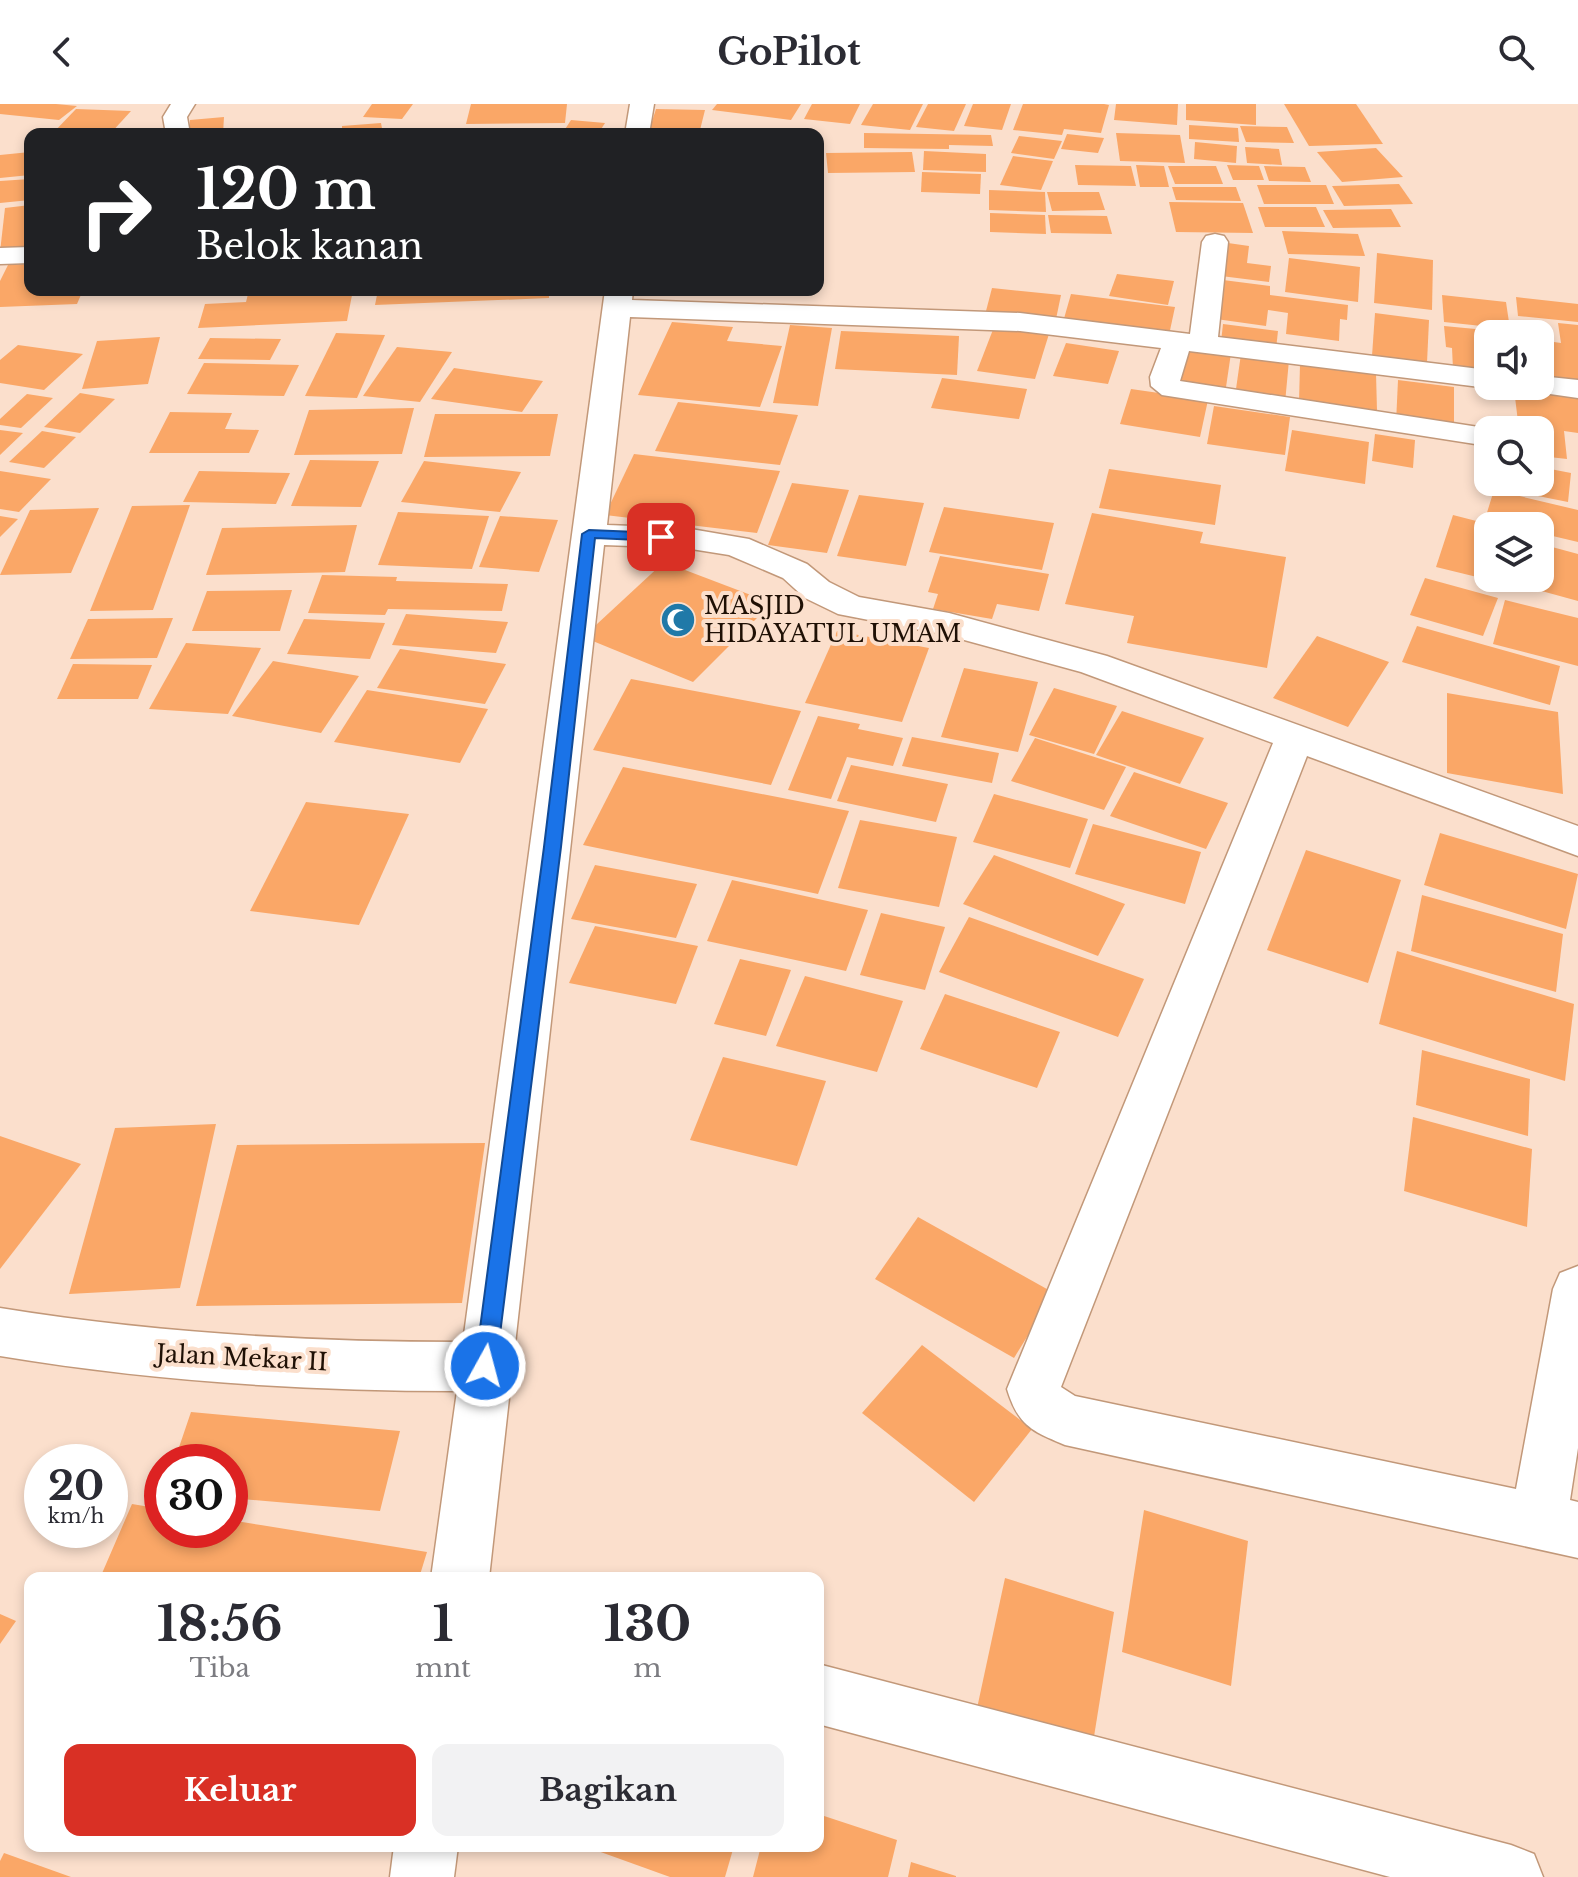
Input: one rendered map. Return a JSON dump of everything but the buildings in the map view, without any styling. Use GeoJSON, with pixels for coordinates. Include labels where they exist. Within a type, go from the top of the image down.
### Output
{"type":"FeatureCollection","features":[{"type":"Feature","properties":{"kind":"street"},"geometry":{"type":"LineString","coordinates":[[177,128],[175,117],[183,104]]}},
{"type":"Feature","properties":{"kind":"street"},"geometry":{"type":"LineString","coordinates":[[638,128],[642,104]]}},
{"type":"Feature","properties":{"kind":"street"},"geometry":{"type":"LineString","coordinates":[[1215,242],[1190,342],[1165,377],[1166,386],[1474,435]]}},
{"type":"Feature","properties":{"kind":"street"},"geometry":{"type":"LineString","coordinates":[[0,256],[24,255]]}},
{"type":"Feature","properties":{"kind":"street"},"geometry":{"type":"LineString","coordinates":[[461,1572],[619,299],[977,319],[1474,377]]}},
{"type":"Feature","properties":{"kind":"street"},"geometry":{"type":"LineString","coordinates":[[1554,386],[1578,389]]}},
{"type":"Feature","properties":{"kind":"street"},"geometry":{"type":"LineString","coordinates":[[589,534],[685,538],[737,546],[795,571],[817,590],[850,606],[949,624],[1094,664],[1578,841]]}},
{"type":"Feature","properties":{"kind":"street"},"geometry":{"type":"LineString","coordinates":[[1294,739],[1034,1389],[1038,1402],[1065,1419],[1558,1526],[1578,1289]]}},
{"type":"Feature","properties":{"kind":"street","name":"Jalan Mekar II"},"geometry":{"type":"LineString","coordinates":[[0,1332],[157,1355],[485,1366]]}},
{"type":"Feature","properties":{"kind":"street"},"geometry":{"type":"LineString","coordinates":[[824,1696],[1511,1877]]}},
{"type":"Feature","properties":{"kind":"street"},"geometry":{"type":"LineString","coordinates":[[422,1877],[425,1852]]}},
{"type":"Feature","properties":{"kind":"place","name":"MASJID HIDAYATUL UMAM"},"geometry":{"type":"Point","coordinates":[678,620]}},
{"type":"Feature","properties":{"kind":"route"},"geometry":{"type":"LineString","coordinates":[[485,1366],[589,534],[661,537]]}}]}
